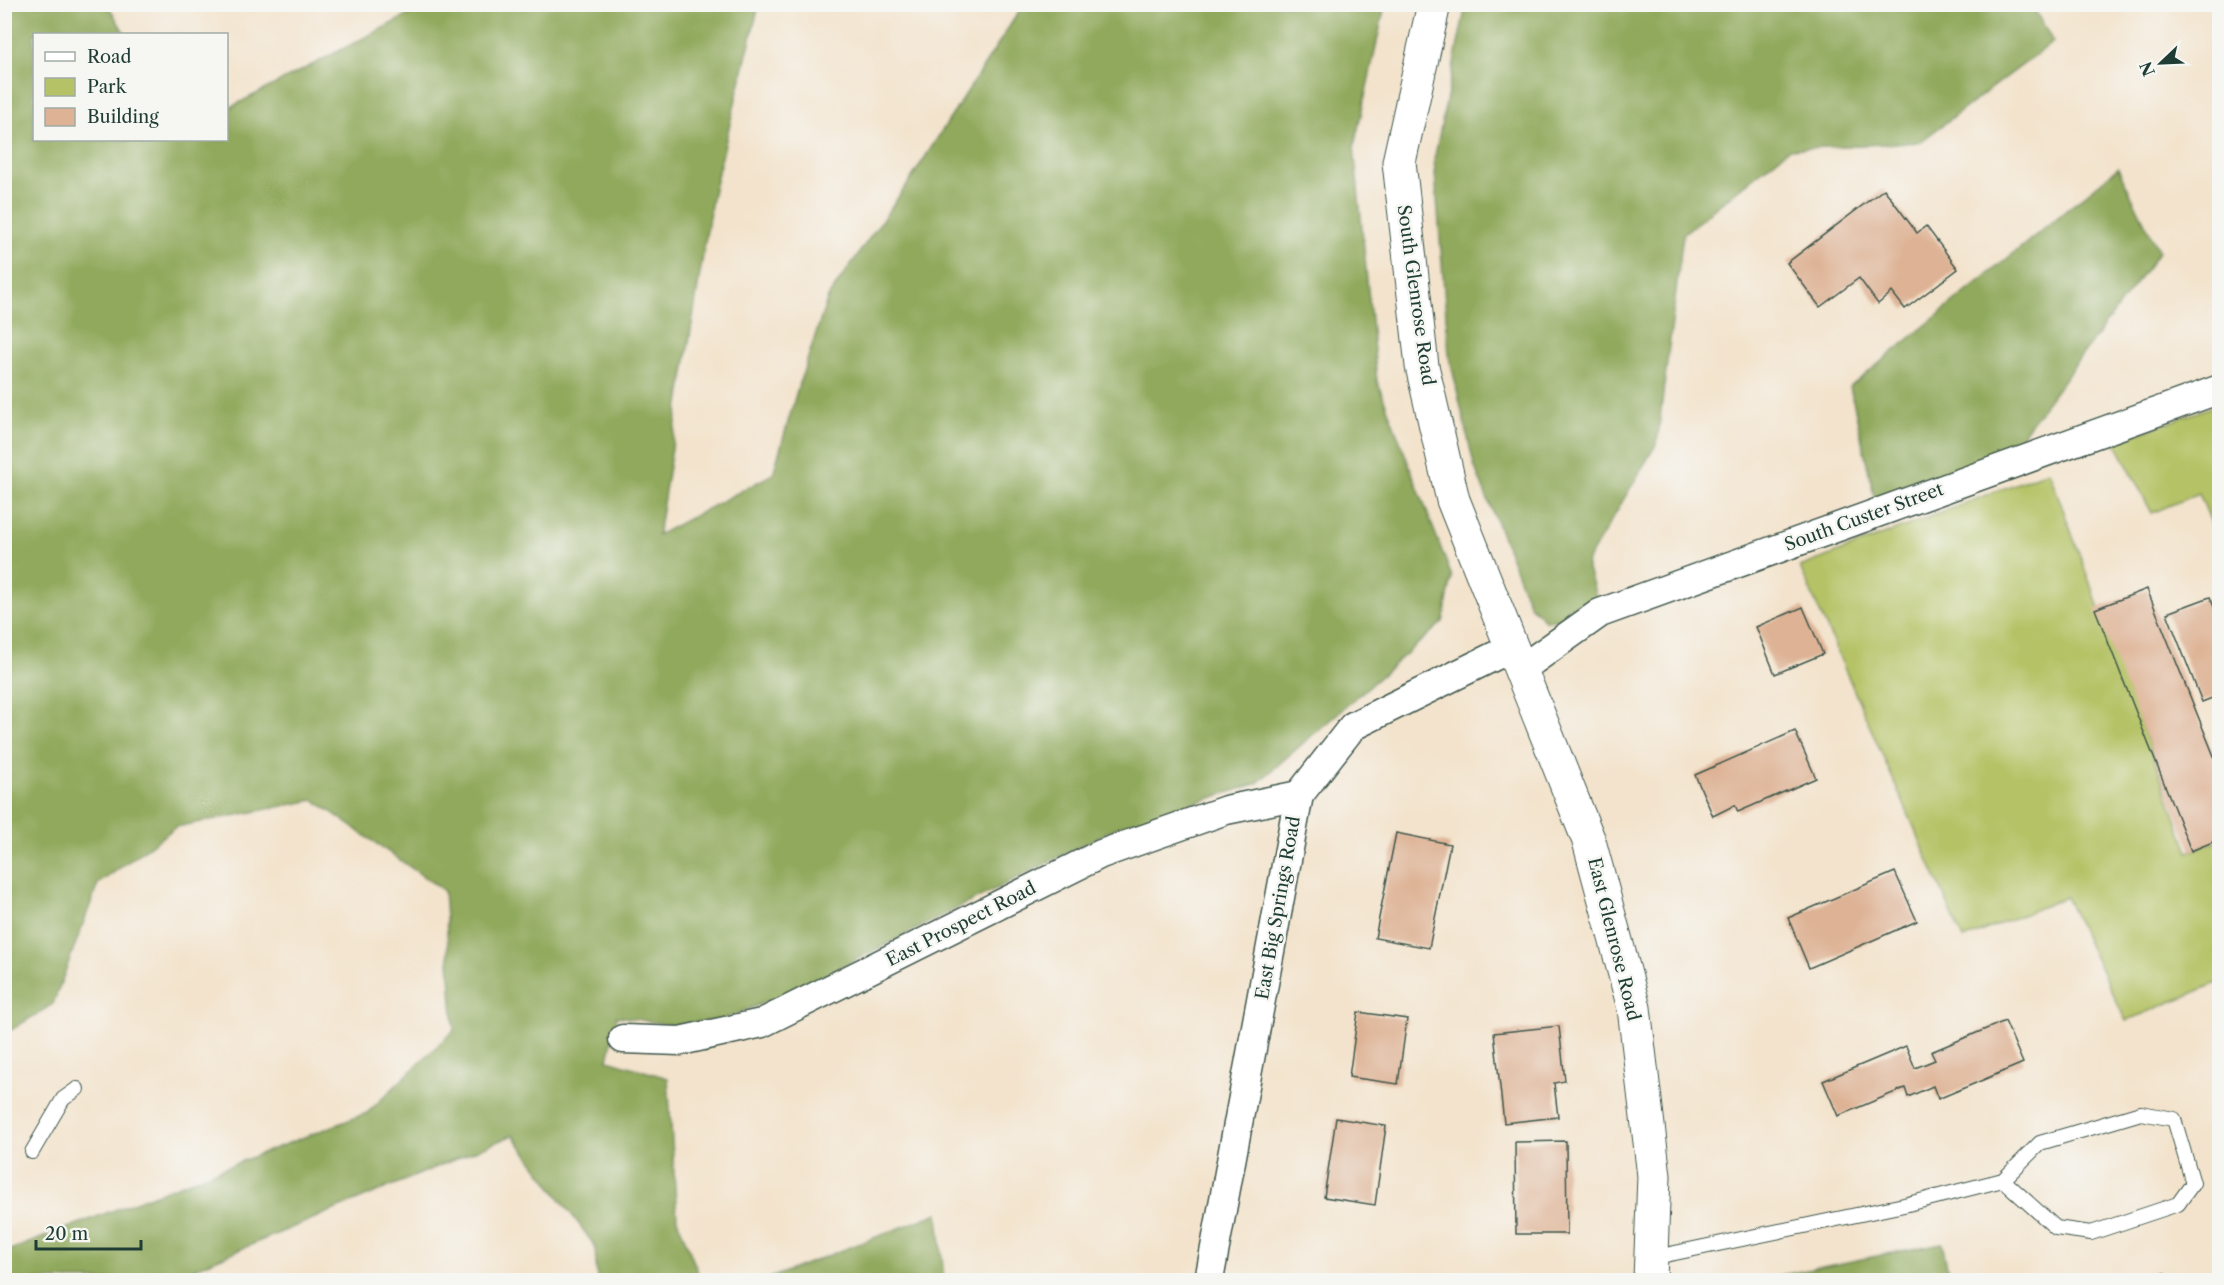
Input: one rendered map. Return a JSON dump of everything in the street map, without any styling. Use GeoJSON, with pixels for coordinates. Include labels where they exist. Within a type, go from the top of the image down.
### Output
{"type":"FeatureCollection","features":[{"type":"Feature","properties":{"kind":"street","name":"South Glenrose Road"},"geometry":{"type":"LineString","coordinates":[[1434,4],[1398,162],[1422,366],[1453,500],[1516,658]]}},
{"type":"Feature","properties":{"kind":"street","name":"South Custer Street"},"geometry":{"type":"LineString","coordinates":[[1516,658],[1600,613],[2220,389]]}},
{"type":"Feature","properties":{"kind":"street","name":"East Big Springs Road"},"geometry":{"type":"LineString","coordinates":[[1209,1281],[1299,795],[1353,726],[1516,658]]}},
{"type":"Feature","properties":{"kind":"street","name":"East Glenrose Road"},"geometry":{"type":"LineString","coordinates":[[1516,658],[1589,841],[1634,1008],[1654,1176],[1650,1269]]}},
{"type":"Feature","properties":{"kind":"street","name":"East Prospect Road"},"geometry":{"type":"LineString","coordinates":[[623,1039],[680,1041],[762,1023],[1101,854],[1226,810],[1299,795]]}},
{"type":"Feature","properties":{"kind":"lane"},"geometry":{"type":"LineString","coordinates":[[32,1152],[63,1099],[77,1089]]}},
{"type":"Feature","properties":{"kind":"lane"},"geometry":{"type":"LineString","coordinates":[[1650,1269],[2003,1180],[2040,1143],[2141,1113],[2174,1119],[2193,1183],[2178,1204],[2091,1233],[2056,1227],[2003,1180]]}},
{"type":"Feature","properties":{"kind":"green space"},"geometry":{"type":"Polygon","coordinates":[[[5,5],[108,5],[124,33],[33,33],[33,141],[228,141],[228,108],[410,14],[413,5],[759,5],[713,193],[658,535],[773,474],[828,297],[911,179],[1023,5],[1385,5],[1354,147],[1377,381],[1452,577],[1443,622],[1256,784],[1120,826],[798,989],[721,1020],[671,1025],[617,1016],[608,1060],[668,1078],[677,1219],[701,1280],[597,1280],[595,1246],[513,1135],[167,1280],[5,1280],[5,1252],[367,1113],[454,1030],[444,891],[314,800],[176,827],[98,884],[53,1004],[5,1034],[5,5]]]}},
{"type":"Feature","properties":{"kind":"green space"},"geometry":{"type":"Polygon","coordinates":[[[1466,5],[2032,5],[2053,42],[1920,142],[1789,149],[1683,234],[1657,443],[1586,563],[1598,602],[1566,619],[1546,621],[1530,606],[1474,465],[1449,355],[1434,160],[1466,5]]]}},
{"type":"Feature","properties":{"kind":"green space"},"geometry":{"type":"Polygon","coordinates":[[[2118,168],[2159,252],[2012,449],[1875,500],[1850,387],[2118,168]]]}},
{"type":"Feature","properties":{"kind":"green space"},"geometry":{"type":"Polygon","coordinates":[[[2219,404],[2219,542],[2199,493],[2152,513],[2115,442],[2219,404]]]}},
{"type":"Feature","properties":{"kind":"green space"},"geometry":{"type":"Polygon","coordinates":[[[2049,471],[2188,852],[2219,841],[2219,982],[2126,1021],[2066,897],[1963,939],[1800,567],[2049,471]]]}},
{"type":"Feature","properties":{"kind":"green space"},"geometry":{"type":"Polygon","coordinates":[[[938,1213],[944,1280],[765,1280],[938,1213]]]}},
{"type":"Feature","properties":{"kind":"green space"},"geometry":{"type":"Polygon","coordinates":[[[1942,1243],[1950,1280],[1757,1280],[1942,1243]]]}},
{"type":"Feature","properties":{"kind":"building"},"geometry":{"type":"Polygon","coordinates":[[[1884,189],[1917,233],[1926,226],[1958,269],[1905,309],[1892,292],[1878,304],[1859,278],[1820,307],[1787,263],[1884,189]]]}},
{"type":"Feature","properties":{"kind":"building"},"geometry":{"type":"Polygon","coordinates":[[[2147,589],[2220,771],[2220,839],[2191,851],[2095,609],[2147,589]]]}},
{"type":"Feature","properties":{"kind":"building"},"geometry":{"type":"Polygon","coordinates":[[[2210,597],[2220,622],[2220,695],[2202,702],[2167,613],[2210,597]]]}},
{"type":"Feature","properties":{"kind":"building"},"geometry":{"type":"Polygon","coordinates":[[[1803,607],[1823,654],[1775,674],[1756,627],[1803,607]]]}},
{"type":"Feature","properties":{"kind":"building"},"geometry":{"type":"Polygon","coordinates":[[[1795,731],[1816,778],[1738,812],[1735,805],[1713,816],[1695,775],[1795,731]]]}},
{"type":"Feature","properties":{"kind":"building"},"geometry":{"type":"Polygon","coordinates":[[[1396,833],[1450,844],[1429,948],[1375,938],[1396,833]]]}},
{"type":"Feature","properties":{"kind":"building"},"geometry":{"type":"Polygon","coordinates":[[[1895,872],[1917,921],[1809,968],[1788,918],[1895,872]]]}},
{"type":"Feature","properties":{"kind":"building"},"geometry":{"type":"Polygon","coordinates":[[[1358,1012],[1407,1019],[1398,1084],[1349,1077],[1358,1012]]]}},
{"type":"Feature","properties":{"kind":"building"},"geometry":{"type":"Polygon","coordinates":[[[2005,1021],[2023,1063],[1938,1099],[1933,1086],[1908,1097],[1905,1088],[1838,1116],[1823,1081],[1906,1046],[1915,1068],[1935,1060],[1931,1052],[2005,1021]]]}},
{"type":"Feature","properties":{"kind":"building"},"geometry":{"type":"Polygon","coordinates":[[[1559,1026],[1565,1081],[1554,1083],[1558,1117],[1504,1123],[1494,1033],[1559,1026]]]}},
{"type":"Feature","properties":{"kind":"building"},"geometry":{"type":"Polygon","coordinates":[[[1336,1118],[1386,1126],[1375,1205],[1324,1197],[1336,1118]]]}},
{"type":"Feature","properties":{"kind":"building"},"geometry":{"type":"Polygon","coordinates":[[[1566,1141],[1567,1234],[1516,1234],[1515,1142],[1566,1141]]]}},
{"type":"Feature","properties":{"kind":"building"},"geometry":{"type":"Polygon","coordinates":[[[2165,1273],[2167,1280],[2140,1280],[2165,1273]]]}}]}
